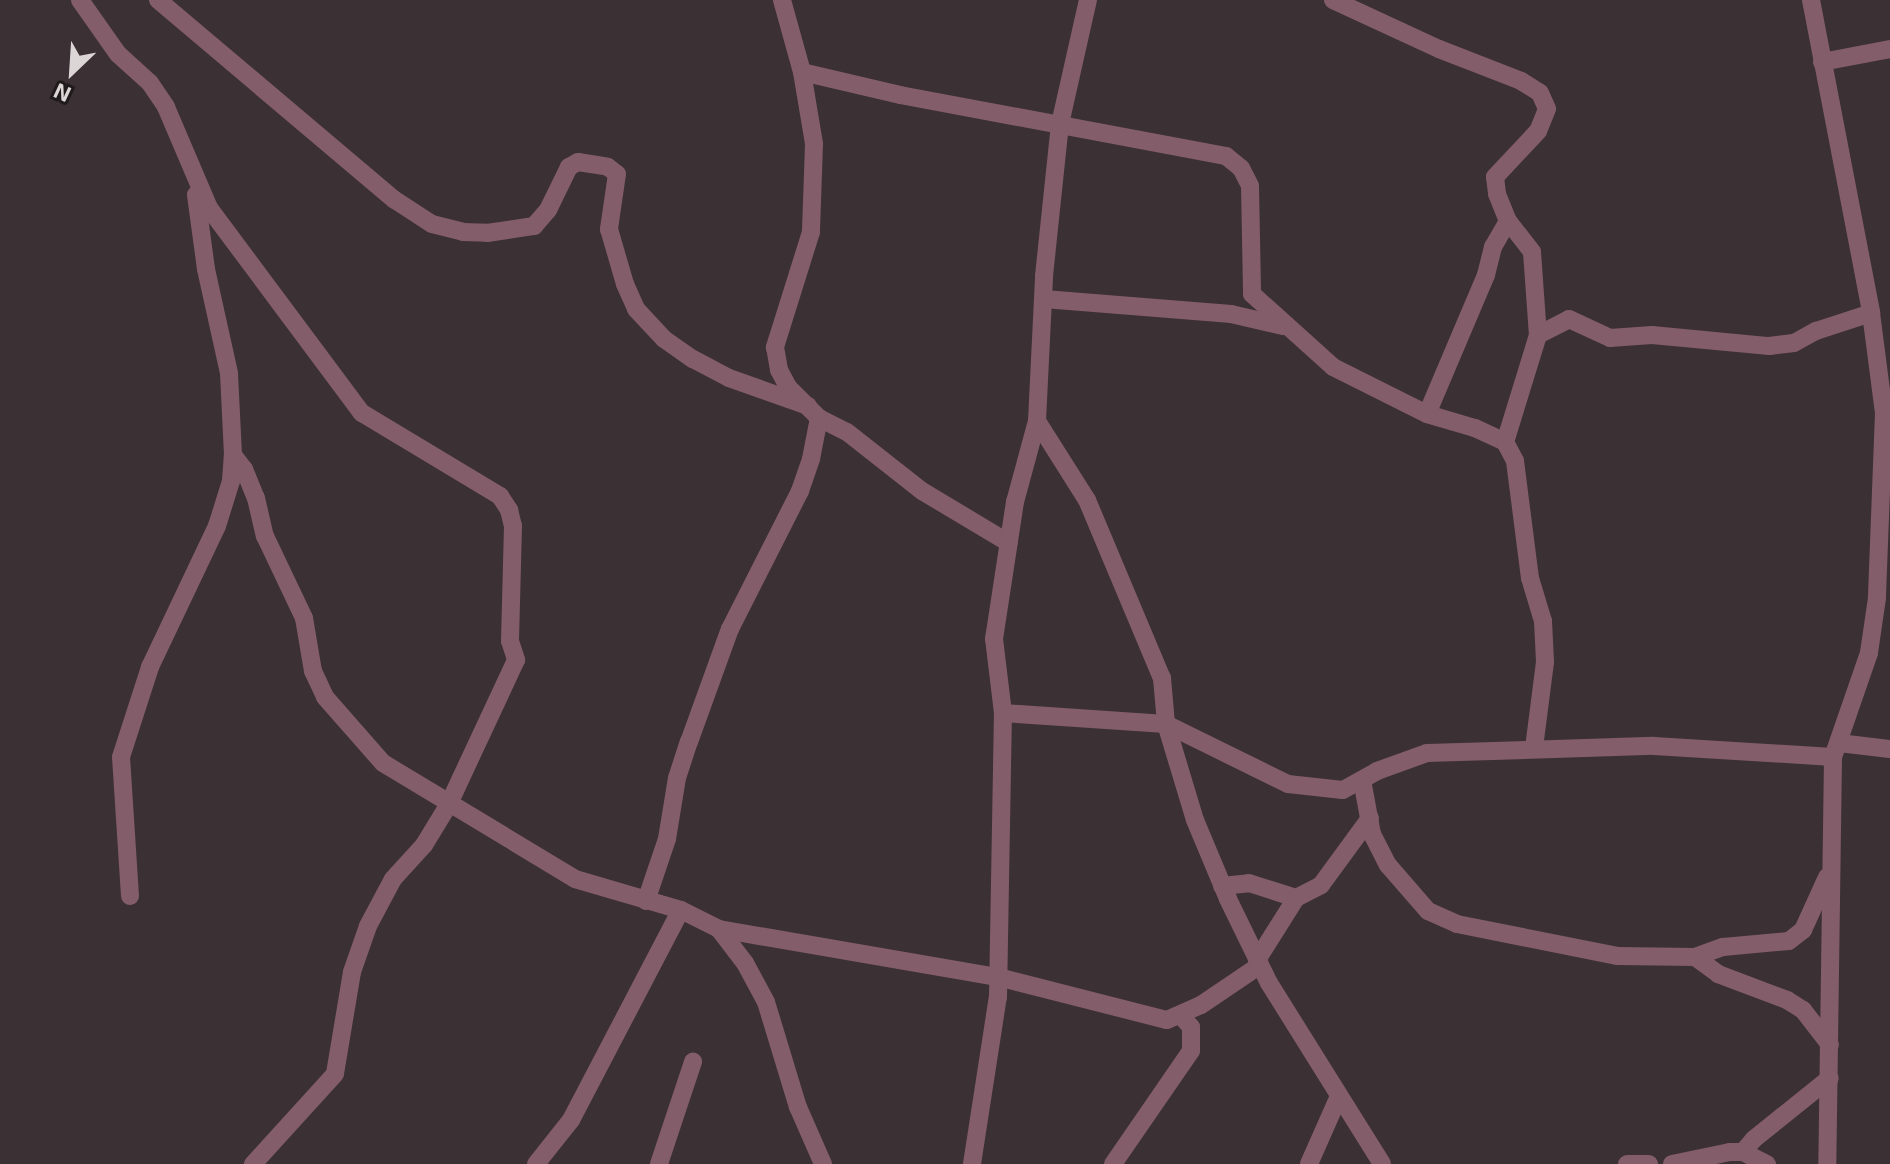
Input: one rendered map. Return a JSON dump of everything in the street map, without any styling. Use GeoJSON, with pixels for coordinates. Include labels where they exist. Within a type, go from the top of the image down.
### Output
{"type":"FeatureCollection","features":[{"type":"Feature","properties":{"kind":"street"},"geometry":{"type":"LineString","coordinates":[[80,0],[118,54],[150,83],[166,107],[209,208],[251,269],[362,413],[500,496],[509,510],[513,526],[510,641],[516,660],[449,804],[424,845],[393,879],[368,926],[352,972],[335,1074],[253,1164]]}},
{"type":"Feature","properties":{"kind":"street"},"geometry":{"type":"LineString","coordinates":[[158,0],[395,200],[432,224],[463,232],[487,233],[534,226],[548,210],[569,167],[578,162],[608,167],[617,174],[609,229],[615,257],[636,309],[664,339],[729,378],[814,412],[847,432],[922,491],[1009,543]]}},
{"type":"Feature","properties":{"kind":"street"},"geometry":{"type":"LineString","coordinates":[[646,901],[667,839],[677,778],[730,629],[800,491],[811,459],[814,412],[788,387],[779,370],[775,347],[811,232],[814,144],[802,72],[782,0]]}},
{"type":"Feature","properties":{"kind":"street"},"geometry":{"type":"LineString","coordinates":[[972,1164],[998,977],[1003,713],[994,639],[1015,502],[1037,421],[1044,299],[1060,124],[1088,0]]}},
{"type":"Feature","properties":{"kind":"street"},"geometry":{"type":"LineString","coordinates":[[1333,0],[1439,49],[1521,81],[1540,93],[1547,109],[1538,131],[1495,177],[1497,194],[1508,221],[1532,252],[1538,335],[1505,442]]}},
{"type":"Feature","properties":{"kind":"street"},"geometry":{"type":"LineString","coordinates":[[1811,0],[1871,313],[1884,413],[1877,598],[1869,653],[1836,750],[1829,871],[1830,1078],[1827,1164]]}},
{"type":"Feature","properties":{"kind":"street"},"geometry":{"type":"LineString","coordinates":[[1822,62],[1890,49]]}},
{"type":"Feature","properties":{"kind":"street"},"geometry":{"type":"LineString","coordinates":[[802,72],[900,95],[1226,156],[1241,168],[1250,186],[1252,294],[1333,367],[1427,414],[1475,428],[1505,442],[1515,461],[1530,578],[1543,621],[1545,662],[1534,748]]}},
{"type":"Feature","properties":{"kind":"street"},"geometry":{"type":"LineString","coordinates":[[130,896],[121,757],[150,667],[217,526],[231,481],[233,455],[229,373],[206,269],[194,176]]}},
{"type":"Feature","properties":{"kind":"street"},"geometry":{"type":"LineString","coordinates":[[1427,414],[1482,285],[1493,247],[1508,221]]}},
{"type":"Feature","properties":{"kind":"street"},"geometry":{"type":"LineString","coordinates":[[1044,299],[1231,314],[1286,327]]}},
{"type":"Feature","properties":{"kind":"street"},"geometry":{"type":"LineString","coordinates":[[1538,335],[1569,319],[1610,338],[1652,335],[1769,346],[1794,343],[1816,331],[1871,313]]}},
{"type":"Feature","properties":{"kind":"street"},"geometry":{"type":"LineString","coordinates":[[1037,421],[1087,500],[1162,678],[1166,724],[1195,820],[1222,886],[1259,962],[1382,1164]]}},
{"type":"Feature","properties":{"kind":"street"},"geometry":{"type":"LineString","coordinates":[[233,455],[244,469],[256,498],[265,536],[304,618],[313,671],[325,697],[383,763],[575,879],[681,910],[719,929],[998,977],[1167,1020],[1181,1016],[1259,962],[1296,898],[1321,885],[1370,818]]}},
{"type":"Feature","properties":{"kind":"street"},"geometry":{"type":"LineString","coordinates":[[1003,713],[1166,724],[1288,784],[1343,790],[1427,753],[1654,746],[1890,749]]}},
{"type":"Feature","properties":{"kind":"street"},"geometry":{"type":"LineString","coordinates":[[1362,780],[1372,834],[1388,865],[1428,911],[1457,924],[1617,956],[1695,957],[1723,947],[1789,941],[1803,930],[1829,871]]}},
{"type":"Feature","properties":{"kind":"street"},"geometry":{"type":"LineString","coordinates":[[1222,886],[1249,883],[1296,898]]}},
{"type":"Feature","properties":{"kind":"street"},"geometry":{"type":"LineString","coordinates":[[536,1164],[571,1120],[681,910]]}},
{"type":"Feature","properties":{"kind":"street"},"geometry":{"type":"LineString","coordinates":[[719,929],[745,963],[766,1002],[798,1107],[823,1164]]}},
{"type":"Feature","properties":{"kind":"street"},"geometry":{"type":"LineString","coordinates":[[1695,957],[1718,974],[1803,1010],[1830,1045]]}},
{"type":"Feature","properties":{"kind":"street"},"geometry":{"type":"LineString","coordinates":[[1113,1164],[1191,1051],[1191,1027],[1181,1016]]}},
{"type":"Feature","properties":{"kind":"street"},"geometry":{"type":"LineString","coordinates":[[659,1164],[693,1062]]}},
{"type":"Feature","properties":{"kind":"street"},"geometry":{"type":"LineString","coordinates":[[1743,1152],[1754,1139],[1830,1078]]}},
{"type":"Feature","properties":{"kind":"street"},"geometry":{"type":"LineString","coordinates":[[1309,1164],[1339,1096]]}},
{"type":"Feature","properties":{"kind":"street"},"geometry":{"type":"LineString","coordinates":[[1672,1164],[1743,1152],[1767,1164]]}},
{"type":"Feature","properties":{"kind":"street"},"geometry":{"type":"LineString","coordinates":[[1627,1164],[1649,1164]]}}]}
